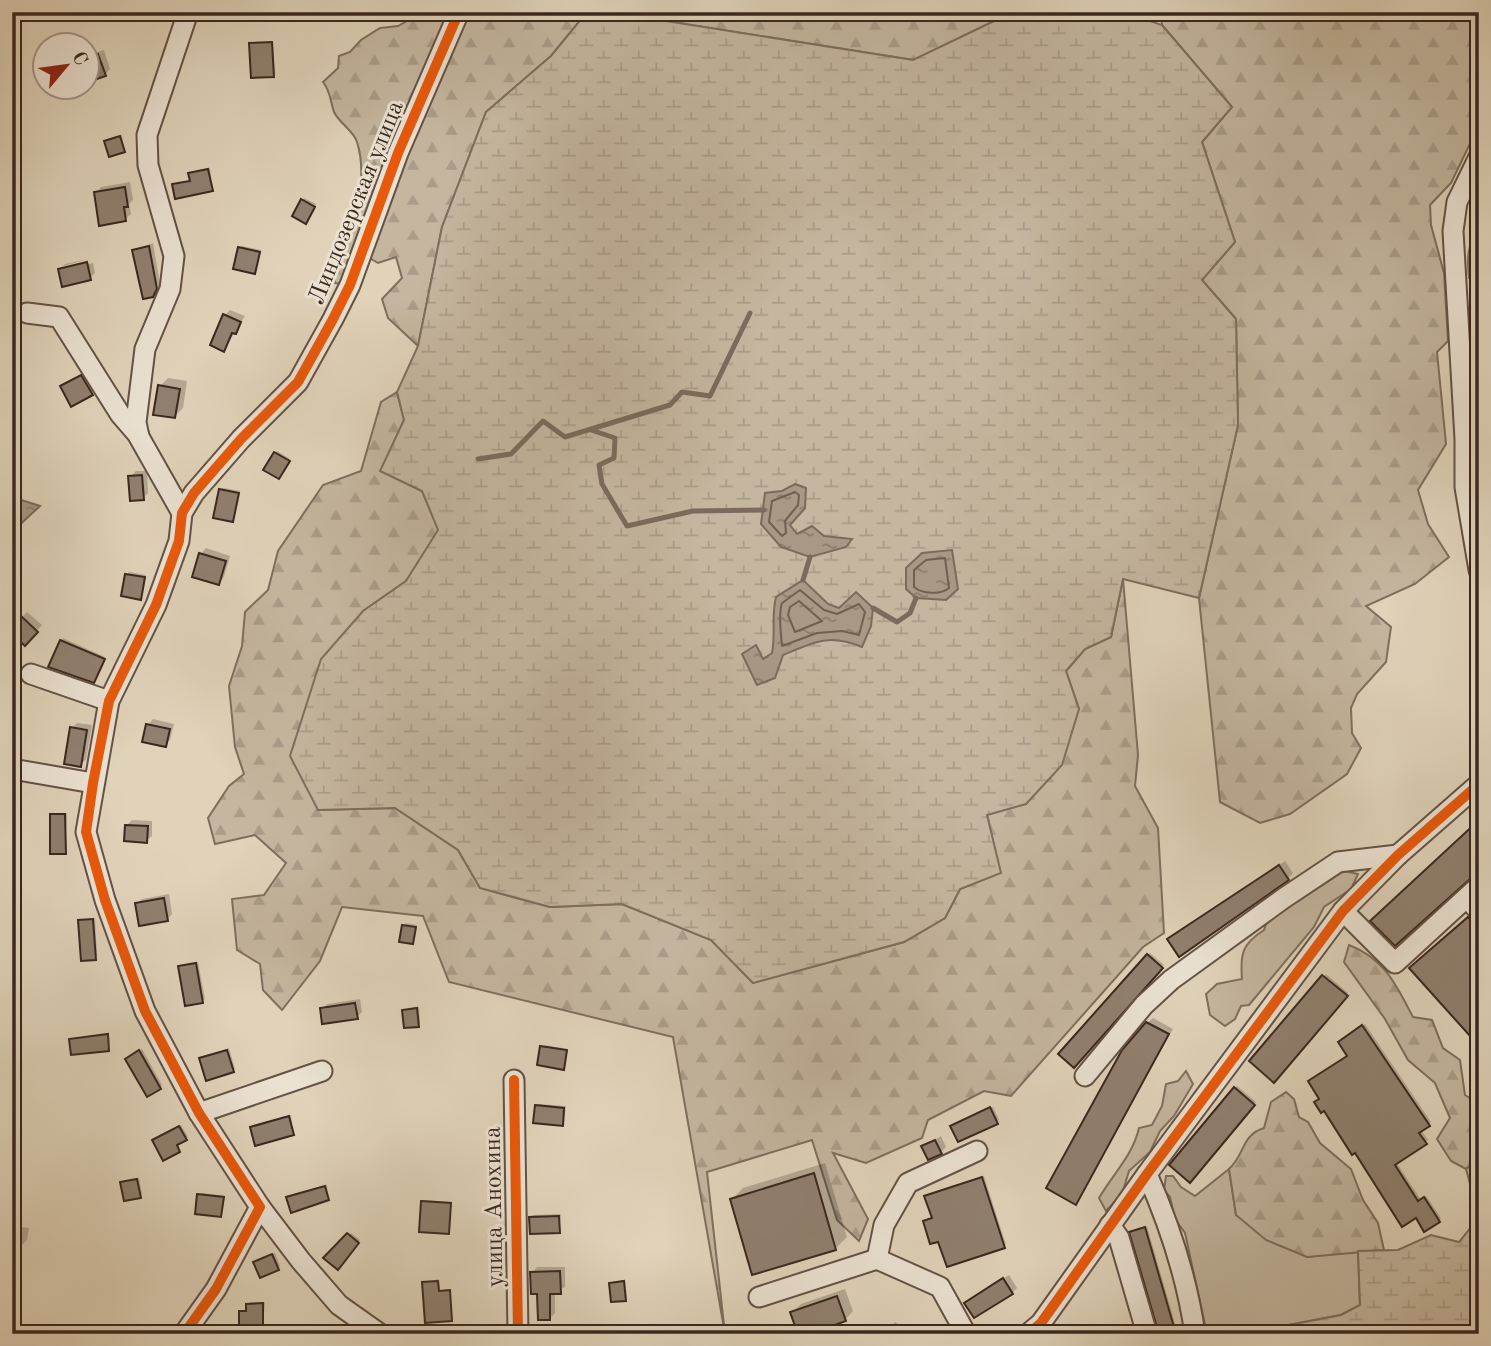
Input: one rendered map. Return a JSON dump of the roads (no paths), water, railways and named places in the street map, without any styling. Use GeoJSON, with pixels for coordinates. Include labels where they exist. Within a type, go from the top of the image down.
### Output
{"type":"FeatureCollection","features":[{"type":"Feature","properties":{"kind":"street"},"geometry":{"type":"LineString","coordinates":[[139,437],[136,422],[145,349],[170,289],[174,256],[148,165],[147,135],[188,12]]}},
{"type":"Feature","properties":{"kind":"street","name":"Линдозерская улица"},"geometry":{"type":"LineString","coordinates":[[380,1334],[339,1305],[260,1207],[199,1113],[145,1011],[105,900],[86,832],[109,701],[156,605],[179,541],[182,513],[194,493],[241,439],[298,382],[327,330],[350,285],[398,153],[459,12]]}},
{"type":"Feature","properties":{"kind":"street"},"geometry":{"type":"LineString","coordinates":[[1479,157],[1457,202],[1452,231],[1465,439],[1465,487],[1479,570]]}},
{"type":"Feature","properties":{"kind":"street"},"geometry":{"type":"LineString","coordinates":[[27,313],[59,317],[120,414],[139,437],[182,513]]}},
{"type":"Feature","properties":{"kind":"street"},"geometry":{"type":"LineString","coordinates":[[32,674],[109,701]]}},
{"type":"Feature","properties":{"kind":"street"},"geometry":{"type":"LineString","coordinates":[[12,769],[93,783]]}},
{"type":"Feature","properties":{"kind":"street"},"geometry":{"type":"LineString","coordinates":[[1028,1334],[1041,1323],[1147,1174],[1343,911],[1398,855],[1476,791]]}},
{"type":"Feature","properties":{"kind":"street"},"geometry":{"type":"LineString","coordinates":[[1085,1076],[1144,1005],[1171,980],[1284,898],[1338,863],[1398,855]]}},
{"type":"Feature","properties":{"kind":"street"},"geometry":{"type":"LineString","coordinates":[[1343,911],[1395,963],[1475,898]]}},
{"type":"Feature","properties":{"kind":"street"},"geometry":{"type":"LineString","coordinates":[[199,1113],[322,1071]]}},
{"type":"Feature","properties":{"kind":"street","name":"улица Анохина"},"geometry":{"type":"LineString","coordinates":[[514,1080],[518,1334]]}},
{"type":"Feature","properties":{"kind":"street"},"geometry":{"type":"LineString","coordinates":[[877,1259],[884,1225],[908,1183],[977,1151]]}},
{"type":"Feature","properties":{"kind":"street"},"geometry":{"type":"LineString","coordinates":[[1147,1174],[1168,1221],[1189,1294],[1195,1334]]}},
{"type":"Feature","properties":{"kind":"street"},"geometry":{"type":"LineString","coordinates":[[184,1334],[216,1289],[260,1207]]}},
{"type":"Feature","properties":{"kind":"street"},"geometry":{"type":"LineString","coordinates":[[1110,1226],[1119,1238],[1147,1334]]}},
{"type":"Feature","properties":{"kind":"street"},"geometry":{"type":"LineString","coordinates":[[759,1297],[877,1259],[940,1287],[966,1334]]}},
{"type":"Feature","properties":{"kind":"water"},"geometry":{"type":"Polygon","coordinates":[[[795,484],[806,488],[805,508],[790,525],[797,534],[812,526],[824,536],[852,539],[846,547],[810,557],[781,547],[761,524],[765,493],[782,491],[795,484]]]}},
{"type":"Feature","properties":{"kind":"water"},"geometry":{"type":"Polygon","coordinates":[[[12,497],[40,506],[12,532],[12,497]]]}},
{"type":"Feature","properties":{"kind":"water"},"geometry":{"type":"Polygon","coordinates":[[[952,550],[958,589],[946,600],[916,598],[906,589],[906,568],[922,553],[952,550]]]}},
{"type":"Feature","properties":{"kind":"water"},"geometry":{"type":"Polygon","coordinates":[[[803,580],[828,604],[839,608],[856,592],[873,608],[871,626],[862,647],[831,640],[804,646],[783,655],[775,678],[757,685],[742,654],[756,645],[763,659],[772,653],[776,597],[803,580]]]}},
{"type":"Feature","properties":{"kind":"waterway"},"geometry":{"type":"LineString","coordinates":[[478,459],[511,454],[543,421],[565,437],[670,405],[682,392],[710,396],[750,313]]}},
{"type":"Feature","properties":{"kind":"waterway"},"geometry":{"type":"LineString","coordinates":[[591,430],[615,438],[614,458],[599,465],[602,484],[627,526],[693,511],[764,510]]}},
{"type":"Feature","properties":{"kind":"waterway"},"geometry":{"type":"LineString","coordinates":[[803,580],[810,557]]}},
{"type":"Feature","properties":{"kind":"waterway"},"geometry":{"type":"LineString","coordinates":[[873,608],[897,622],[910,613],[916,598]]}}]}
